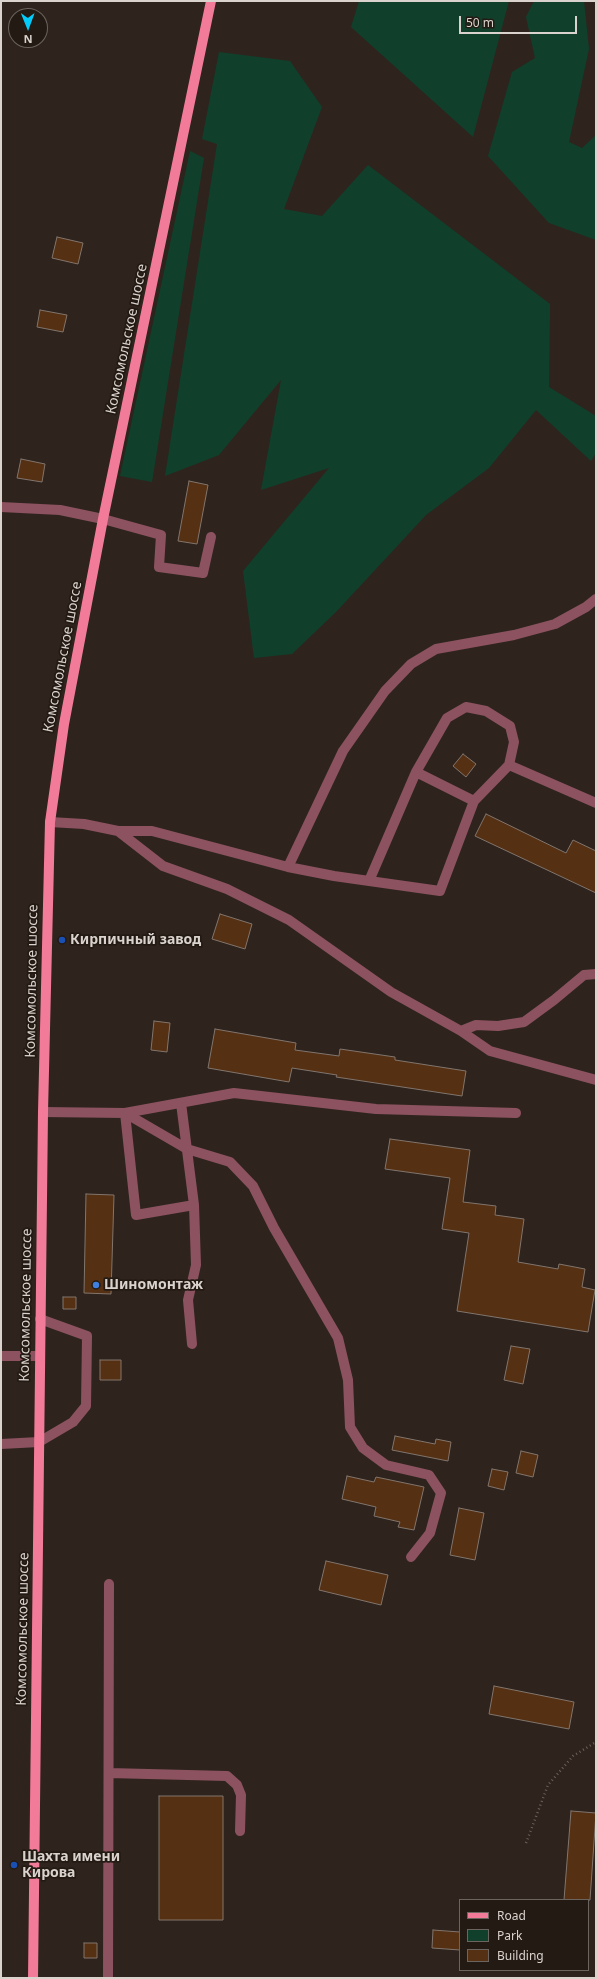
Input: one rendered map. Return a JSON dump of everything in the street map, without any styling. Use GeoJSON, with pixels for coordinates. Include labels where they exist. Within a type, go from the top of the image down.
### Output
{"type":"FeatureCollection","features":[{"type":"Feature","properties":{"kind":"main road","name":"Комсомольское шоссе"},"geometry":{"type":"LineString","coordinates":[[33,1978],[39,1356],[50,822],[64,724],[103,519],[211,1]]}},
{"type":"Feature","properties":{"kind":"street"},"geometry":{"type":"LineString","coordinates":[[1,508],[60,510],[103,519],[161,535],[160,567],[203,574],[211,537]]}},
{"type":"Feature","properties":{"kind":"street"},"geometry":{"type":"LineString","coordinates":[[288,867],[343,751],[385,691],[411,664],[436,648],[514,635],[555,624],[586,607],[596,599]]}},
{"type":"Feature","properties":{"kind":"street"},"geometry":{"type":"LineString","coordinates":[[50,822],[84,824],[118,832],[152,831],[288,867],[369,881],[440,891],[474,801],[509,765],[514,742],[510,726],[486,711],[466,707],[447,718],[416,772],[369,881]]}},
{"type":"Feature","properties":{"kind":"street"},"geometry":{"type":"LineString","coordinates":[[509,765],[596,803]]}},
{"type":"Feature","properties":{"kind":"street"},"geometry":{"type":"LineString","coordinates":[[416,772],[474,801]]}},
{"type":"Feature","properties":{"kind":"street"},"geometry":{"type":"LineString","coordinates":[[118,832],[163,866],[227,889],[289,920],[391,992],[461,1031],[490,1051],[596,1080]]}},
{"type":"Feature","properties":{"kind":"street"},"geometry":{"type":"LineString","coordinates":[[461,1031],[476,1025],[498,1026],[524,1022],[554,1000],[584,974],[596,974]]}},
{"type":"Feature","properties":{"kind":"street"},"geometry":{"type":"LineString","coordinates":[[43,1112],[125,1113],[234,1093],[376,1109],[516,1113]]}},
{"type":"Feature","properties":{"kind":"street"},"geometry":{"type":"LineString","coordinates":[[182,1103],[194,1205],[196,1265],[188,1300],[192,1344]]}},
{"type":"Feature","properties":{"kind":"street"},"geometry":{"type":"LineString","coordinates":[[125,1113],[187,1149],[230,1162],[253,1186],[274,1228],[338,1338],[348,1380],[350,1427],[363,1448],[386,1465],[429,1475],[440,1493],[430,1533],[410,1557]]}},
{"type":"Feature","properties":{"kind":"street"},"geometry":{"type":"LineString","coordinates":[[125,1113],[136,1215],[194,1205]]}},
{"type":"Feature","properties":{"kind":"street"},"geometry":{"type":"LineString","coordinates":[[1,1444],[38,1442],[72,1422],[86,1406],[86,1336],[40,1319]]}},
{"type":"Feature","properties":{"kind":"street"},"geometry":{"type":"LineString","coordinates":[[1,1356],[39,1356]]}},
{"type":"Feature","properties":{"kind":"street"},"geometry":{"type":"LineString","coordinates":[[108,1978],[109,1584]]}},
{"type":"Feature","properties":{"kind":"street"},"geometry":{"type":"LineString","coordinates":[[109,1773],[227,1776],[237,1785],[241,1795],[240,1831]]}},
{"type":"Feature","properties":{"kind":"path"},"geometry":{"type":"LineString","coordinates":[[526,1843],[548,1785],[573,1756],[596,1742]]}},
{"type":"Feature","properties":{"kind":"green space"},"geometry":{"type":"Polygon","coordinates":[[[359,1],[509,1],[473,137],[351,27],[359,1]]]}},
{"type":"Feature","properties":{"kind":"green space"},"geometry":{"type":"Polygon","coordinates":[[[534,1],[584,1],[589,49],[569,142],[582,148],[596,135],[596,240],[549,223],[488,156],[512,72],[535,58],[526,17],[534,1]]]}},
{"type":"Feature","properties":{"kind":"green space"},"geometry":{"type":"Polygon","coordinates":[[[219,52],[290,61],[322,107],[284,209],[322,216],[368,165],[550,304],[549,387],[596,416],[596,453],[591,461],[536,410],[489,468],[426,515],[336,612],[292,654],[254,658],[243,571],[329,468],[261,490],[281,380],[219,455],[165,476],[217,144],[202,139],[219,52]]]}},
{"type":"Feature","properties":{"kind":"green space"},"geometry":{"type":"Polygon","coordinates":[[[190,151],[204,158],[152,482],[120,476],[190,151]]]}},
{"type":"Feature","properties":{"kind":"building"},"geometry":{"type":"Polygon","coordinates":[[[57,237],[83,243],[78,264],[52,258],[57,237]]]}},
{"type":"Feature","properties":{"kind":"building"},"geometry":{"type":"Polygon","coordinates":[[[40,310],[67,315],[63,332],[37,327],[40,310]]]}},
{"type":"Feature","properties":{"kind":"building"},"geometry":{"type":"Polygon","coordinates":[[[21,459],[45,464],[42,482],[17,478],[21,459]]]}},
{"type":"Feature","properties":{"kind":"building"},"geometry":{"type":"Polygon","coordinates":[[[189,481],[208,485],[197,544],[178,541],[189,481]]]}},
{"type":"Feature","properties":{"kind":"building"},"geometry":{"type":"Polygon","coordinates":[[[463,754],[476,764],[466,777],[453,766],[463,754]]]}},
{"type":"Feature","properties":{"kind":"building"},"geometry":{"type":"Polygon","coordinates":[[[486,814],[566,853],[573,840],[596,851],[596,893],[475,836],[486,814]]]}},
{"type":"Feature","properties":{"kind":"building"},"geometry":{"type":"Polygon","coordinates":[[[220,914],[252,924],[245,949],[212,939],[220,914]]]}},
{"type":"Feature","properties":{"kind":"building"},"geometry":{"type":"Polygon","coordinates":[[[154,1021],[170,1023],[167,1052],[151,1050],[154,1021]]]}},
{"type":"Feature","properties":{"kind":"building"},"geometry":{"type":"Polygon","coordinates":[[[215,1029],[296,1043],[295,1050],[339,1056],[340,1049],[395,1057],[395,1060],[466,1071],[462,1096],[336,1077],[337,1075],[292,1068],[289,1082],[208,1068],[215,1029]]]}},
{"type":"Feature","properties":{"kind":"building"},"geometry":{"type":"Polygon","coordinates":[[[390,1139],[470,1150],[463,1202],[496,1206],[495,1215],[524,1219],[518,1262],[558,1269],[559,1264],[585,1269],[582,1287],[595,1290],[588,1332],[457,1311],[469,1233],[442,1229],[450,1178],[385,1169],[390,1139]]]}},
{"type":"Feature","properties":{"kind":"building"},"geometry":{"type":"Polygon","coordinates":[[[86,1194],[114,1195],[111,1294],[84,1293],[86,1194]]]}},
{"type":"Feature","properties":{"kind":"building"},"geometry":{"type":"Polygon","coordinates":[[[63,1297],[76,1297],[76,1309],[63,1309],[63,1297]]]}},
{"type":"Feature","properties":{"kind":"building"},"geometry":{"type":"Polygon","coordinates":[[[511,1346],[530,1349],[523,1384],[504,1380],[511,1346]]]}},
{"type":"Feature","properties":{"kind":"building"},"geometry":{"type":"Polygon","coordinates":[[[100,1360],[121,1360],[121,1380],[100,1380],[100,1360]]]}},
{"type":"Feature","properties":{"kind":"building"},"geometry":{"type":"Polygon","coordinates":[[[395,1436],[435,1444],[436,1439],[451,1442],[448,1461],[392,1450],[395,1436]]]}},
{"type":"Feature","properties":{"kind":"building"},"geometry":{"type":"Polygon","coordinates":[[[521,1451],[538,1455],[533,1477],[516,1473],[521,1451]]]}},
{"type":"Feature","properties":{"kind":"building"},"geometry":{"type":"Polygon","coordinates":[[[492,1469],[508,1472],[504,1490],[488,1486],[492,1469]]]}},
{"type":"Feature","properties":{"kind":"building"},"geometry":{"type":"Polygon","coordinates":[[[347,1476],[374,1482],[376,1477],[424,1487],[414,1530],[398,1527],[400,1522],[374,1516],[376,1507],[342,1499],[347,1476]]]}},
{"type":"Feature","properties":{"kind":"building"},"geometry":{"type":"Polygon","coordinates":[[[459,1508],[484,1513],[475,1560],[450,1555],[459,1508]]]}},
{"type":"Feature","properties":{"kind":"building"},"geometry":{"type":"Polygon","coordinates":[[[326,1561],[388,1575],[381,1605],[319,1590],[326,1561]]]}},
{"type":"Feature","properties":{"kind":"building"},"geometry":{"type":"Polygon","coordinates":[[[494,1686],[574,1702],[569,1729],[489,1714],[494,1686]]]}},
{"type":"Feature","properties":{"kind":"building"},"geometry":{"type":"Polygon","coordinates":[[[159,1796],[223,1796],[223,1920],[159,1920],[159,1796]]]}},
{"type":"Feature","properties":{"kind":"building"},"geometry":{"type":"Polygon","coordinates":[[[571,1811],[596,1813],[590,1900],[564,1899],[571,1811]]]}},
{"type":"Feature","properties":{"kind":"building"},"geometry":{"type":"Polygon","coordinates":[[[433,1930],[459,1932],[459,1950],[432,1948],[433,1930]]]}},
{"type":"Feature","properties":{"kind":"building"},"geometry":{"type":"Polygon","coordinates":[[[84,1943],[97,1943],[97,1958],[84,1958],[84,1943]]]}},
{"type":"Feature","properties":{"kind":"place","name":"Кирпичный завод"},"geometry":{"type":"Point","coordinates":[62,940]}},
{"type":"Feature","properties":{"kind":"place","name":"Шиномонтаж"},"geometry":{"type":"Point","coordinates":[96,1285]}},
{"type":"Feature","properties":{"kind":"place","name":"Шахта имени Кирова"},"geometry":{"type":"Point","coordinates":[14,1865]}}]}
